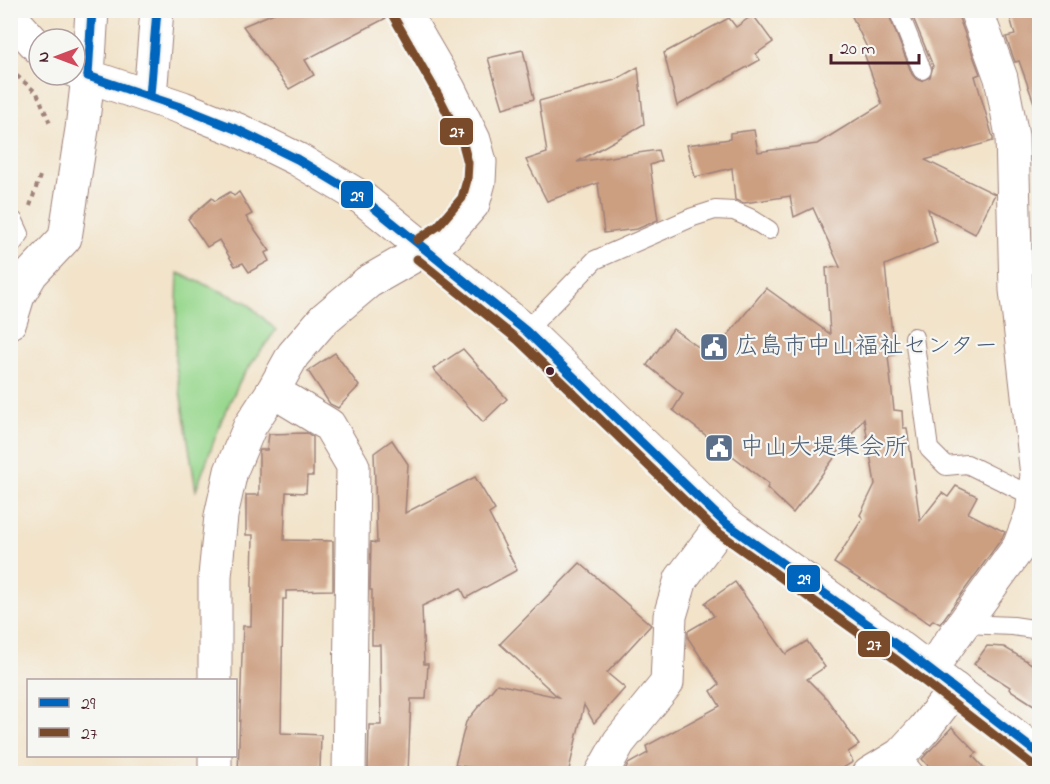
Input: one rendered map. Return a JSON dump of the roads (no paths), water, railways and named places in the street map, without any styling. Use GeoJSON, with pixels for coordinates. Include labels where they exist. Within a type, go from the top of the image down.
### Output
{"type":"FeatureCollection","features":[{"type":"Feature","properties":{"kind":"street"},"geometry":{"type":"LineString","coordinates":[[87,42],[92,10]]}},
{"type":"Feature","properties":{"kind":"street"},"geometry":{"type":"LineString","coordinates":[[150,96],[157,10]]}},
{"type":"Feature","properties":{"kind":"street"},"geometry":{"type":"LineString","coordinates":[[215,679],[215,576],[221,516],[231,471],[250,426],[293,356],[324,319],[368,282],[446,235],[473,204],[479,182],[480,162],[474,140],[454,99],[403,10]]}},
{"type":"Feature","properties":{"kind":"street"},"geometry":{"type":"LineString","coordinates":[[868,774],[908,764],[924,729],[963,624],[1019,547],[1032,513],[1037,475],[1016,290],[1012,136],[1002,78],[982,14]]}},
{"type":"Feature","properties":{"kind":"street"},"geometry":{"type":"LineString","coordinates":[[10,16],[27,35]]}},
{"type":"Feature","properties":{"kind":"street"},"geometry":{"type":"LineString","coordinates":[[87,75],[238,130],[297,159],[362,198],[526,331],[724,522],[942,679],[1040,755]]}},
{"type":"Feature","properties":{"kind":"street"},"geometry":{"type":"LineString","coordinates":[[10,322],[18,296],[31,274],[64,238],[82,129],[82,87]]}},
{"type":"Feature","properties":{"kind":"street"},"geometry":{"type":"LineString","coordinates":[[273,391],[328,425],[353,466],[349,774]]}},
{"type":"Feature","properties":{"kind":"street"},"geometry":{"type":"LineString","coordinates":[[601,774],[619,742],[667,683],[670,616],[681,579],[724,522]]}},
{"type":"Feature","properties":{"kind":"street"},"geometry":{"type":"LineString","coordinates":[[214,757],[214,774]]}},
{"type":"Feature","properties":{"kind":"lane"},"geometry":{"type":"LineString","coordinates":[[898,10],[922,70]]}},
{"type":"Feature","properties":{"kind":"lane"},"geometry":{"type":"LineString","coordinates":[[526,331],[595,260],[693,216],[715,210],[734,211],[769,230]]}},
{"type":"Feature","properties":{"kind":"lane"},"geometry":{"type":"LineString","coordinates":[[914,337],[929,449],[946,466],[967,464],[1034,497]]}},
{"type":"Feature","properties":{"kind":"lane"},"geometry":{"type":"LineString","coordinates":[[963,624],[1013,626],[1040,630]]}},
{"type":"Feature","properties":{"kind":"place","name":"広島市中山福祉センター"},"geometry":{"type":"Point","coordinates":[714,347]}},
{"type":"Feature","properties":{"kind":"place","name":"中山大堤集会所"},"geometry":{"type":"Point","coordinates":[719,448]}}]}
